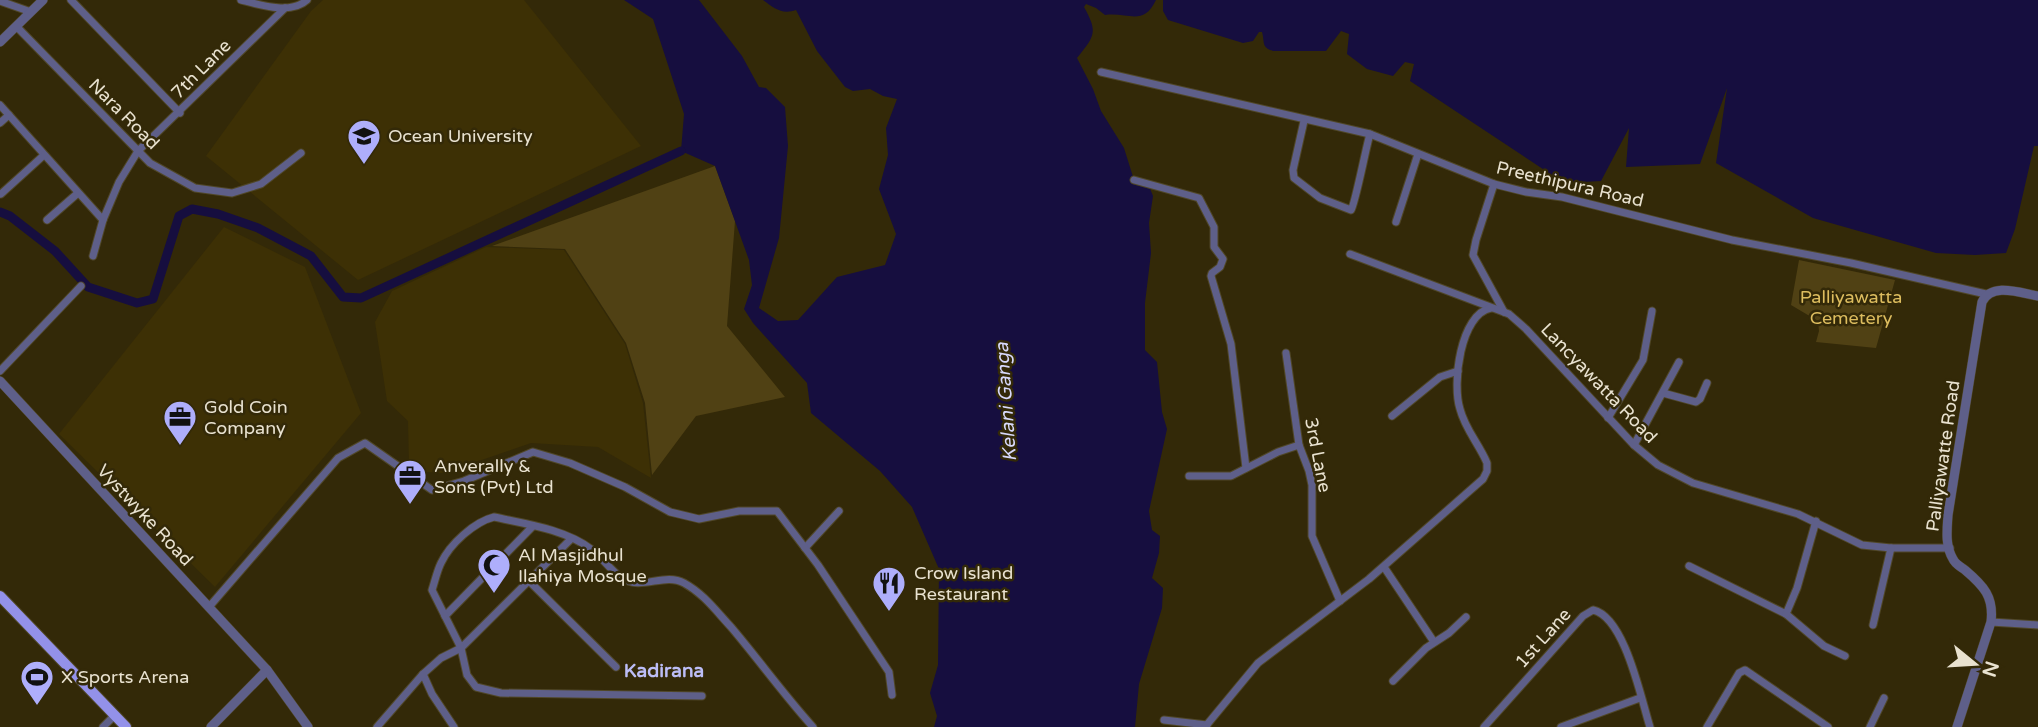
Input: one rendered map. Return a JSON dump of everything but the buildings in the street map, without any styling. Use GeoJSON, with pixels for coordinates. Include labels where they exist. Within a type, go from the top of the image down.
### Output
{"type":"FeatureCollection","features":[{"type":"Feature","properties":{"kind":"main road"},"geometry":{"type":"LineString","coordinates":[[0,597],[126,727]]}},
{"type":"Feature","properties":{"kind":"street"},"geometry":{"type":"LineString","coordinates":[[0,41],[43,0]]}},
{"type":"Feature","properties":{"kind":"street"},"geometry":{"type":"LineString","coordinates":[[71,0],[180,113]]}},
{"type":"Feature","properties":{"kind":"street"},"geometry":{"type":"LineString","coordinates":[[244,0],[294,8],[307,0]]}},
{"type":"Feature","properties":{"kind":"street"},"geometry":{"type":"LineString","coordinates":[[0,1],[31,12]]}},
{"type":"Feature","properties":{"kind":"street","name":"7th Lane"},"geometry":{"type":"LineString","coordinates":[[93,256],[103,220],[119,182],[138,151],[285,8]]}},
{"type":"Feature","properties":{"kind":"street","name":"Nara Road"},"geometry":{"type":"LineString","coordinates":[[16,26],[150,163],[195,188],[232,193],[261,184],[301,153]]}},
{"type":"Feature","properties":{"kind":"street","name":"Preethipura Road"},"geometry":{"type":"LineString","coordinates":[[1101,72],[1304,121],[1370,134],[1494,184],[1526,192],[1562,197],[1732,240],[1851,263],[1986,294],[1993,290],[2038,296]]}},
{"type":"Feature","properties":{"kind":"street"},"geometry":{"type":"LineString","coordinates":[[0,105],[103,220]]}},
{"type":"Feature","properties":{"kind":"street"},"geometry":{"type":"LineString","coordinates":[[0,123],[9,115]]}},
{"type":"Feature","properties":{"kind":"street"},"geometry":{"type":"LineString","coordinates":[[1304,121],[1293,170],[1294,178],[1320,198],[1351,210],[1355,205],[1360,170],[1370,134]]}},
{"type":"Feature","properties":{"kind":"street"},"geometry":{"type":"LineString","coordinates":[[1396,222],[1418,154]]}},
{"type":"Feature","properties":{"kind":"street"},"geometry":{"type":"LineString","coordinates":[[1,194],[44,155]]}},
{"type":"Feature","properties":{"kind":"street"},"geometry":{"type":"LineString","coordinates":[[1134,180],[1199,198],[1214,227],[1213,242],[1223,260],[1211,276],[1231,344],[1246,468]]}},
{"type":"Feature","properties":{"kind":"street"},"geometry":{"type":"LineString","coordinates":[[1494,184],[1476,240],[1474,255],[1504,312]]}},
{"type":"Feature","properties":{"kind":"street"},"geometry":{"type":"LineString","coordinates":[[47,220],[78,193]]}},
{"type":"Feature","properties":{"kind":"street","name":"Lancyawatta Road"},"geometry":{"type":"LineString","coordinates":[[1350,254],[1504,312],[1527,329],[1634,445],[1658,464],[1703,487],[1760,501],[1816,521],[1843,538],[1862,545],[1950,548]]}},
{"type":"Feature","properties":{"kind":"street"},"geometry":{"type":"LineString","coordinates":[[0,371],[81,286]]}},
{"type":"Feature","properties":{"kind":"street","name":"Palliyawatte Road"},"geometry":{"type":"LineString","coordinates":[[1957,727],[1990,622],[1992,606],[1989,594],[1977,580],[1953,561],[1947,539],[1948,515],[1982,302],[1986,294]]}},
{"type":"Feature","properties":{"kind":"street"},"geometry":{"type":"LineString","coordinates":[[1164,720],[1206,726],[1258,663],[1384,567],[1486,475],[1487,463],[1459,409],[1458,371],[1469,328],[1479,314],[1493,307]]}},
{"type":"Feature","properties":{"kind":"street"},"geometry":{"type":"LineString","coordinates":[[1608,418],[1643,360],[1652,311]]}},
{"type":"Feature","properties":{"kind":"street","name":"3rd Lane"},"geometry":{"type":"LineString","coordinates":[[1286,353],[1299,445],[1312,485],[1312,536],[1340,601]]}},
{"type":"Feature","properties":{"kind":"street"},"geometry":{"type":"LineString","coordinates":[[1634,445],[1679,362]]}},
{"type":"Feature","properties":{"kind":"street"},"geometry":{"type":"LineString","coordinates":[[1392,416],[1440,377],[1458,371]]}},
{"type":"Feature","properties":{"kind":"street","name":"Vystwyke Road"},"geometry":{"type":"LineString","coordinates":[[0,381],[267,670],[308,727]]}},
{"type":"Feature","properties":{"kind":"street"},"geometry":{"type":"LineString","coordinates":[[1663,393],[1696,402],[1707,383]]}},
{"type":"Feature","properties":{"kind":"street"},"geometry":{"type":"LineString","coordinates":[[209,607],[338,458],[365,443],[432,490],[464,481],[533,452],[570,463],[625,487],[670,512],[699,519],[739,511],[777,511],[889,672],[892,695]]}},
{"type":"Feature","properties":{"kind":"street"},"geometry":{"type":"LineString","coordinates":[[1189,476],[1225,477],[1299,445]]}},
{"type":"Feature","properties":{"kind":"street"},"geometry":{"type":"LineString","coordinates":[[805,548],[839,510]]}},
{"type":"Feature","properties":{"kind":"street"},"geometry":{"type":"LineString","coordinates":[[702,696],[501,693],[476,687],[467,675],[461,648],[432,590],[441,562],[470,531],[494,517],[533,526],[590,548],[621,578],[631,582],[639,584],[674,579],[701,594],[813,727]]}},
{"type":"Feature","properties":{"kind":"street"},"geometry":{"type":"LineString","coordinates":[[1786,614],[1797,588],[1816,521]]}},
{"type":"Feature","properties":{"kind":"street"},"geometry":{"type":"LineString","coordinates":[[445,616],[533,526]]}},
{"type":"Feature","properties":{"kind":"street"},"geometry":{"type":"LineString","coordinates":[[377,727],[423,674],[441,657],[461,648],[571,539]]}},
{"type":"Feature","properties":{"kind":"street"},"geometry":{"type":"LineString","coordinates":[[1872,625],[1891,548]]}},
{"type":"Feature","properties":{"kind":"street"},"geometry":{"type":"LineString","coordinates":[[1689,566],[1786,614],[1824,646],[1845,656]]}},
{"type":"Feature","properties":{"kind":"street"},"geometry":{"type":"LineString","coordinates":[[1384,567],[1434,642]]}},
{"type":"Feature","properties":{"kind":"street"},"geometry":{"type":"LineString","coordinates":[[529,580],[616,667]]}},
{"type":"Feature","properties":{"kind":"street","name":"1st Lane"},"geometry":{"type":"LineString","coordinates":[[1484,727],[1583,616],[1593,610],[1602,614],[1617,631],[1636,678],[1650,727]]}},
{"type":"Feature","properties":{"kind":"street"},"geometry":{"type":"LineString","coordinates":[[1393,681],[1434,642],[1449,633],[1466,617]]}},
{"type":"Feature","properties":{"kind":"street"},"geometry":{"type":"LineString","coordinates":[[1990,622],[2038,625]]}},
{"type":"Feature","properties":{"kind":"street"},"geometry":{"type":"LineString","coordinates":[[211,727],[267,670]]}},
{"type":"Feature","properties":{"kind":"street"},"geometry":{"type":"LineString","coordinates":[[1707,727],[1739,673],[1745,670],[1828,727]]}},
{"type":"Feature","properties":{"kind":"street"},"geometry":{"type":"LineString","coordinates":[[423,674],[453,727]]}},
{"type":"Feature","properties":{"kind":"street"},"geometry":{"type":"LineString","coordinates":[[1561,727],[1640,698]]}},
{"type":"Feature","properties":{"kind":"street"},"geometry":{"type":"LineString","coordinates":[[1870,727],[1884,698]]}},
{"type":"Feature","properties":{"kind":"street"},"geometry":{"type":"LineString","coordinates":[[103,727],[114,716]]}},
{"type":"Feature","properties":{"kind":"shaded area"},"geometry":{"type":"Polygon","coordinates":[[[323,0],[524,0],[641,146],[358,280],[206,156],[311,11],[323,0]]]}},
{"type":"Feature","properties":{"kind":"shaded area"},"geometry":{"type":"Polygon","coordinates":[[[224,227],[305,267],[361,413],[215,587],[59,434],[224,227]]]}},
{"type":"Feature","properties":{"kind":"shaded area"},"geometry":{"type":"Polygon","coordinates":[[[486,247],[564,250],[625,344],[643,403],[651,478],[598,447],[531,443],[444,473],[426,472],[409,464],[408,421],[387,401],[375,322],[392,291],[486,247]]]}},
{"type":"Feature","properties":{"kind":"green space"},"geometry":{"type":"Polygon","coordinates":[[[715,166],[735,221],[727,326],[785,397],[696,416],[652,475],[645,403],[626,343],[565,249],[492,246],[715,166]]]}},
{"type":"Feature","properties":{"kind":"green space","name":"Palliyawatta Cemetery"},"geometry":{"type":"Polygon","coordinates":[[[1799,260],[1895,280],[1876,348],[1816,342],[1818,321],[1791,305],[1799,260]]]}},
{"type":"Feature","properties":{"kind":"water","name":"Kelani Ganga"},"geometry":{"type":"Polygon","coordinates":[[[624,0],[699,0],[742,56],[759,87],[766,88],[785,107],[788,146],[779,238],[759,308],[778,321],[798,320],[837,277],[885,265],[896,234],[879,189],[888,155],[886,128],[897,99],[870,89],[853,91],[845,87],[817,51],[796,10],[782,11],[763,0],[1156,0],[1146,13],[1140,16],[1105,15],[1086,4],[1084,7],[1093,28],[1092,34],[1077,58],[1101,111],[1124,148],[1134,180],[1149,186],[1153,196],[1149,223],[1151,253],[1145,303],[1145,350],[1157,362],[1162,412],[1167,429],[1149,511],[1152,530],[1160,536],[1159,553],[1152,578],[1163,588],[1162,608],[1139,684],[1135,727],[934,727],[937,716],[930,693],[938,665],[939,569],[912,507],[880,471],[811,413],[807,383],[753,323],[744,309],[752,285],[749,260],[715,166],[681,151],[684,114],[653,19],[624,0]]]}},
{"type":"Feature","properties":{"kind":"water"},"geometry":{"type":"Polygon","coordinates":[[[1163,0],[2038,0],[2038,146],[2034,146],[2015,229],[2006,253],[1936,253],[1813,218],[1716,163],[1727,88],[1700,164],[1626,167],[1629,128],[1601,181],[1564,183],[1410,81],[1414,64],[1405,62],[1393,76],[1367,69],[1347,54],[1349,34],[1341,31],[1326,51],[1273,51],[1265,46],[1262,32],[1259,32],[1253,41],[1243,43],[1168,20],[1163,11],[1163,0]]]}},
{"type":"Feature","properties":{"kind":"waterway"},"geometry":{"type":"LineString","coordinates":[[0,212],[10,216],[55,251],[88,287],[137,303],[153,299],[179,216],[192,209],[218,214],[258,228],[311,256],[343,297],[361,298],[681,151]]}},
{"type":"Feature","properties":{"kind":"place","name":"Ocean University"},"geometry":{"type":"Point","coordinates":[364,166]}},
{"type":"Feature","properties":{"kind":"place","name":"Gold Coin Company"},"geometry":{"type":"Point","coordinates":[180,447]}},
{"type":"Feature","properties":{"kind":"place","name":"Anverally & Sons (Pvt) Ltd"},"geometry":{"type":"Point","coordinates":[410,506]}},
{"type":"Feature","properties":{"kind":"place","name":"Al Masjidhul Ilahiya Mosque"},"geometry":{"type":"Point","coordinates":[494,595]}},
{"type":"Feature","properties":{"kind":"place","name":"Crow Island Restaurant"},"geometry":{"type":"Point","coordinates":[889,613]}},
{"type":"Feature","properties":{"kind":"place","name":"X Sports Arena"},"geometry":{"type":"Point","coordinates":[37,707]}},
{"type":"Feature","properties":{"kind":"district","name":"Kadirana"},"geometry":{"type":"Point","coordinates":[664,671]}}]}
